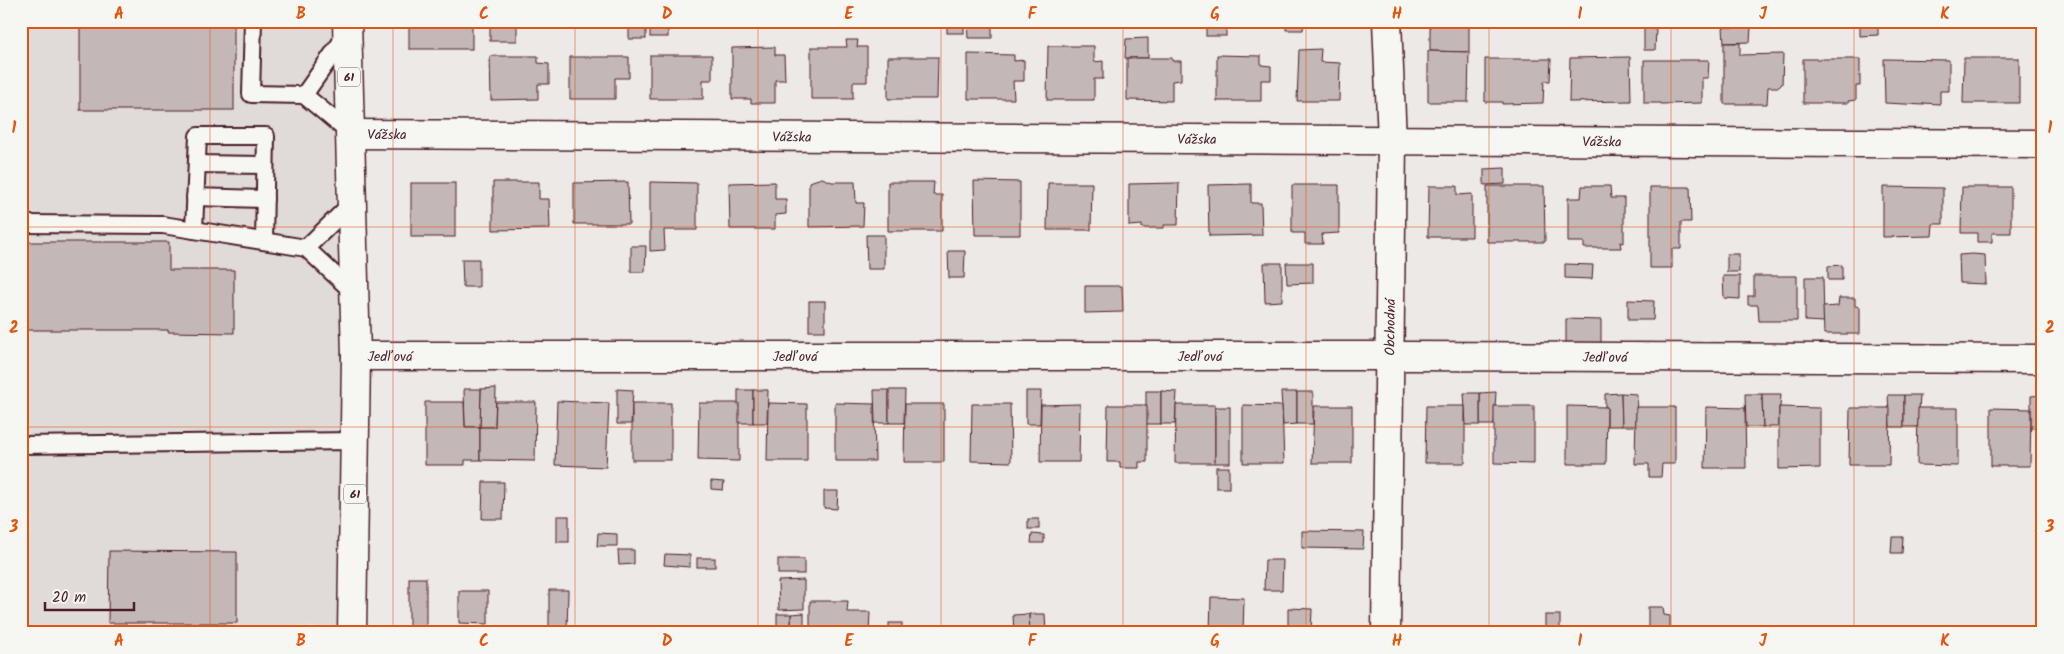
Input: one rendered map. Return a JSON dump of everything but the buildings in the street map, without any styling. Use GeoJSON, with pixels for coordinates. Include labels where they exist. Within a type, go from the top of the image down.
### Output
{"type":"FeatureCollection","features":[{"type":"Feature","properties":{"kind":"street","name":"Obchodná"},"geometry":{"type":"LineString","coordinates":[[1386,633],[1392,141],[1387,21]]}},
{"type":"Feature","properties":{"kind":"street","name":"61"},"geometry":{"type":"LineString","coordinates":[[347,27],[356,356],[352,633]]}},
{"type":"Feature","properties":{"kind":"street","name":"Vážska"},"geometry":{"type":"LineString","coordinates":[[351,134],[2043,144]]}},
{"type":"Feature","properties":{"kind":"street","name":"Jedľová"},"geometry":{"type":"LineString","coordinates":[[356,356],[1389,356],[2043,359]]}},
{"type":"Feature","properties":{"kind":"lane"},"geometry":{"type":"LineString","coordinates":[[253,21],[251,94],[304,94],[351,134]]}},
{"type":"Feature","properties":{"kind":"lane"},"geometry":{"type":"LineString","coordinates":[[304,94],[347,27]]}},
{"type":"Feature","properties":{"kind":"lane"},"geometry":{"type":"LineString","coordinates":[[194,230],[198,136],[266,136],[264,241]]}},
{"type":"Feature","properties":{"kind":"lane"},"geometry":{"type":"LineString","coordinates":[[197,164],[265,165]]}},
{"type":"Feature","properties":{"kind":"lane"},"geometry":{"type":"LineString","coordinates":[[196,196],[265,199]]}},
{"type":"Feature","properties":{"kind":"lane"},"geometry":{"type":"LineString","coordinates":[[306,248],[352,203]]}},
{"type":"Feature","properties":{"kind":"lane"},"geometry":{"type":"LineString","coordinates":[[21,224],[163,225],[306,248],[355,294]]}},
{"type":"Feature","properties":{"kind":"lane"},"geometry":{"type":"LineString","coordinates":[[21,445],[355,441]]}},
{"type":"Feature","properties":{"kind":"shaded area"},"geometry":{"type":"Polygon","coordinates":[[[21,21],[347,21],[353,626],[21,633],[21,21]]]}}]}
